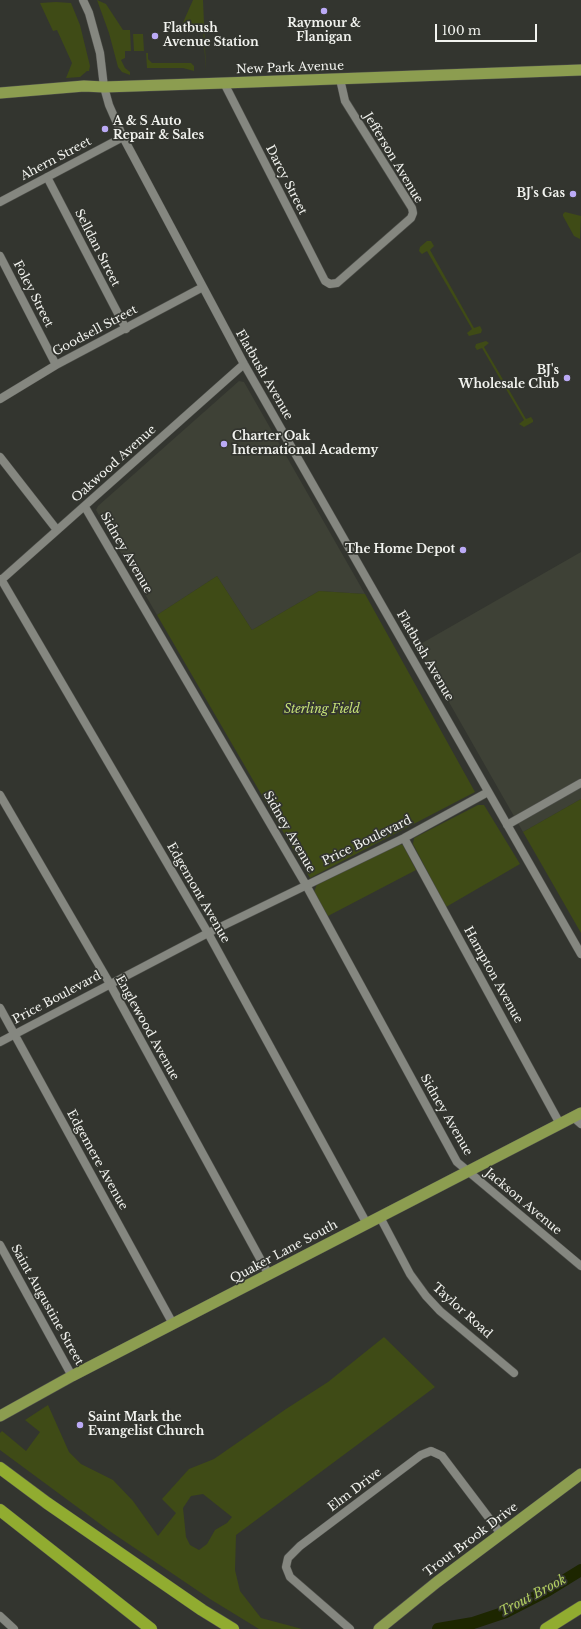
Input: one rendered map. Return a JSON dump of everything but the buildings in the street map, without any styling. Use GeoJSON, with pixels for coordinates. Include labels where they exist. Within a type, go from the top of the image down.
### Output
{"type":"FeatureCollection","features":[{"type":"Feature","properties":{"kind":"highway"},"geometry":{"type":"LineString","coordinates":[[0,1468],[47,1503],[160,1581],[233,1629]]}},
{"type":"Feature","properties":{"kind":"highway"},"geometry":{"type":"LineString","coordinates":[[0,1510],[151,1629]]}},
{"type":"Feature","properties":{"kind":"highway"},"geometry":{"type":"LineString","coordinates":[[160,1581],[215,1629]]}},
{"type":"Feature","properties":{"kind":"highway"},"geometry":{"type":"LineString","coordinates":[[102,1590],[123,1614],[140,1629]]}},
{"type":"Feature","properties":{"kind":"highway"},"geometry":{"type":"LineString","coordinates":[[546,1629],[581,1607]]}},
{"type":"Feature","properties":{"kind":"main road","name":"New Park Avenue"},"geometry":{"type":"LineString","coordinates":[[0,93],[84,86],[104,87],[581,70]]}},
{"type":"Feature","properties":{"kind":"main road","name":"Quaker Lane South"},"geometry":{"type":"LineString","coordinates":[[0,1416],[72,1376],[366,1224],[560,1124],[578,1118]]}},
{"type":"Feature","properties":{"kind":"main road","name":"Trout Brook Drive"},"geometry":{"type":"LineString","coordinates":[[379,1629],[500,1534],[581,1474]]}},
{"type":"Feature","properties":{"kind":"street","name":"Flatbush Avenue"},"geometry":{"type":"LineString","coordinates":[[83,0],[89,13],[100,53],[104,87],[109,105],[123,137],[244,364],[581,954]]}},
{"type":"Feature","properties":{"kind":"street","name":"Jefferson Avenue"},"geometry":{"type":"LineString","coordinates":[[330,284],[337,283],[411,218],[413,213],[412,208],[345,101],[340,79]]}},
{"type":"Feature","properties":{"kind":"street","name":"Darcy Street"},"geometry":{"type":"LineString","coordinates":[[224,83],[321,274],[325,281],[330,284]]}},
{"type":"Feature","properties":{"kind":"street","name":"Ahern Street"},"geometry":{"type":"LineString","coordinates":[[0,202],[123,137]]}},
{"type":"Feature","properties":{"kind":"street","name":"Selldan Street"},"geometry":{"type":"LineString","coordinates":[[47,177],[126,329]]}},
{"type":"Feature","properties":{"kind":"street","name":"Foley Street"},"geometry":{"type":"LineString","coordinates":[[0,256],[56,365]]}},
{"type":"Feature","properties":{"kind":"street","name":"Goodsell Street"},"geometry":{"type":"LineString","coordinates":[[0,399],[56,365],[203,287]]}},
{"type":"Feature","properties":{"kind":"street","name":"Oakwood Avenue"},"geometry":{"type":"LineString","coordinates":[[1,580],[56,530],[85,507],[244,364]]}},
{"type":"Feature","properties":{"kind":"street"},"geometry":{"type":"LineString","coordinates":[[0,457],[56,530]]}},
{"type":"Feature","properties":{"kind":"street","name":"Sidney Avenue"},"geometry":{"type":"LineString","coordinates":[[85,507],[306,885],[457,1162],[468,1172]]}},
{"type":"Feature","properties":{"kind":"street","name":"Edgemont Avenue"},"geometry":{"type":"LineString","coordinates":[[1,580],[208,933],[366,1224]]}},
{"type":"Feature","properties":{"kind":"street"},"geometry":{"type":"LineString","coordinates":[[507,825],[581,783]]}},
{"type":"Feature","properties":{"kind":"street","name":"Price Boulevard"},"geometry":{"type":"LineString","coordinates":[[0,1042],[208,933],[404,838],[488,792]]}},
{"type":"Feature","properties":{"kind":"street","name":"Englewood Avenue"},"geometry":{"type":"LineString","coordinates":[[0,794],[110,984],[269,1275]]}},
{"type":"Feature","properties":{"kind":"street","name":"Hampton Avenue"},"geometry":{"type":"LineString","coordinates":[[404,838],[560,1124]]}},
{"type":"Feature","properties":{"kind":"street","name":"Edgemere Avenue"},"geometry":{"type":"LineString","coordinates":[[0,1008],[173,1324]]}},
{"type":"Feature","properties":{"kind":"street","name":"Jackson Avenue"},"geometry":{"type":"LineString","coordinates":[[468,1172],[581,1266]]}},
{"type":"Feature","properties":{"kind":"street","name":"Taylor Road"},"geometry":{"type":"LineString","coordinates":[[380,1217],[410,1274],[426,1296],[440,1310],[514,1373]]}},
{"type":"Feature","properties":{"kind":"street","name":"Saint Augustine Street"},"geometry":{"type":"LineString","coordinates":[[0,1245],[72,1376]]}},
{"type":"Feature","properties":{"kind":"street","name":"Elm Drive"},"geometry":{"type":"LineString","coordinates":[[350,1629],[290,1576],[286,1567],[288,1558],[300,1546],[421,1455],[431,1451],[442,1456],[500,1534]]}},
{"type":"Feature","properties":{"kind":"street"},"geometry":{"type":"LineString","coordinates":[[0,1616],[14,1629]]}},
{"type":"Feature","properties":{"kind":"shaded area","name":"Charter Oak International Academy"},"geometry":{"type":"Polygon","coordinates":[[[239,381],[244,382],[365,594],[319,591],[252,630],[217,576],[157,615],[96,510],[98,506],[239,381]]]}},
{"type":"Feature","properties":{"kind":"shaded area"},"geometry":{"type":"Polygon","coordinates":[[[581,552],[581,799],[523,832],[417,646],[581,552]]]}},
{"type":"Feature","properties":{"kind":"green space"},"geometry":{"type":"Polygon","coordinates":[[[97,0],[106,4],[123,30],[130,30],[131,51],[125,51],[125,58],[121,60],[125,68],[130,72],[130,75],[122,72],[118,67],[109,33],[97,0]]]}},
{"type":"Feature","properties":{"kind":"green space"},"geometry":{"type":"Polygon","coordinates":[[[193,0],[203,0],[206,71],[203,29],[171,31],[171,28],[181,27],[193,0]]]}},
{"type":"Feature","properties":{"kind":"green space"},"geometry":{"type":"Polygon","coordinates":[[[40,3],[71,3],[80,25],[90,66],[89,71],[80,77],[66,78],[72,63],[57,30],[53,31],[40,3]]]}},
{"type":"Feature","properties":{"kind":"green space"},"geometry":{"type":"Polygon","coordinates":[[[133,34],[143,34],[144,51],[134,51],[133,34]]]}},
{"type":"Feature","properties":{"kind":"green space"},"geometry":{"type":"Polygon","coordinates":[[[146,53],[148,53],[148,59],[152,63],[191,63],[194,66],[194,71],[183,68],[147,68],[146,53]]]}},
{"type":"Feature","properties":{"kind":"green space"},"geometry":{"type":"Polygon","coordinates":[[[565,212],[581,216],[580,239],[574,236],[563,216],[565,212]]]}},
{"type":"Feature","properties":{"kind":"green space"},"geometry":{"type":"Polygon","coordinates":[[[427,241],[431,241],[434,246],[430,250],[474,328],[480,326],[482,330],[481,333],[469,336],[467,333],[472,329],[427,251],[422,254],[419,251],[420,247],[427,241]]]}},
{"type":"Feature","properties":{"kind":"green space"},"geometry":{"type":"Polygon","coordinates":[[[486,341],[489,343],[484,347],[526,419],[531,417],[533,420],[533,422],[524,427],[519,424],[524,420],[482,348],[477,350],[475,347],[476,344],[486,341]]]}},
{"type":"Feature","properties":{"kind":"green space","name":"Sterling Field"},"geometry":{"type":"Polygon","coordinates":[[[217,576],[252,630],[319,591],[365,594],[475,792],[310,878],[157,615],[217,576]]]}},
{"type":"Feature","properties":{"kind":"green space"},"geometry":{"type":"Polygon","coordinates":[[[581,799],[581,933],[523,832],[581,799]]]}},
{"type":"Feature","properties":{"kind":"green space"},"geometry":{"type":"Polygon","coordinates":[[[478,805],[484,805],[520,864],[446,907],[413,844],[414,838],[478,805]]]}},
{"type":"Feature","properties":{"kind":"green space"},"geometry":{"type":"Polygon","coordinates":[[[397,843],[403,845],[416,870],[328,916],[314,892],[317,884],[397,843]]]}},
{"type":"Feature","properties":{"kind":"green space"},"geometry":{"type":"Polygon","coordinates":[[[384,1337],[435,1387],[236,1535],[235,1570],[240,1591],[261,1618],[302,1629],[259,1629],[210,1599],[111,1532],[0,1450],[0,1433],[2,1431],[26,1451],[40,1432],[25,1420],[48,1405],[69,1452],[81,1464],[113,1480],[133,1501],[158,1536],[176,1513],[162,1499],[189,1469],[214,1459],[328,1382],[384,1337]],[[203,1494],[191,1496],[183,1508],[186,1537],[190,1545],[199,1550],[207,1544],[215,1530],[227,1523],[232,1517],[203,1494]]]}},
{"type":"Feature","properties":{"kind":"waterway","name":"Trout Brook"},"geometry":{"type":"LineString","coordinates":[[438,1629],[473,1623],[506,1612],[547,1591],[581,1570]]}},
{"type":"Feature","properties":{"kind":"place","name":"Raymour & Flanigan"},"geometry":{"type":"Point","coordinates":[324,11]}},
{"type":"Feature","properties":{"kind":"place","name":"Flatbush Avenue Station"},"geometry":{"type":"Point","coordinates":[155,36]}},
{"type":"Feature","properties":{"kind":"place","name":"A & S Auto Repair & Sales"},"geometry":{"type":"Point","coordinates":[105,129]}},
{"type":"Feature","properties":{"kind":"place","name":"BJ's Gas"},"geometry":{"type":"Point","coordinates":[573,194]}},
{"type":"Feature","properties":{"kind":"place","name":"BJ's Wholesale Club"},"geometry":{"type":"Point","coordinates":[567,378]}},
{"type":"Feature","properties":{"kind":"place","name":"Charter Oak International Academy"},"geometry":{"type":"Point","coordinates":[224,444]}},
{"type":"Feature","properties":{"kind":"place","name":"The Home Depot"},"geometry":{"type":"Point","coordinates":[463,550]}},
{"type":"Feature","properties":{"kind":"place","name":"Saint Mark the Evangelist Church"},"geometry":{"type":"Point","coordinates":[80,1425]}}]}
